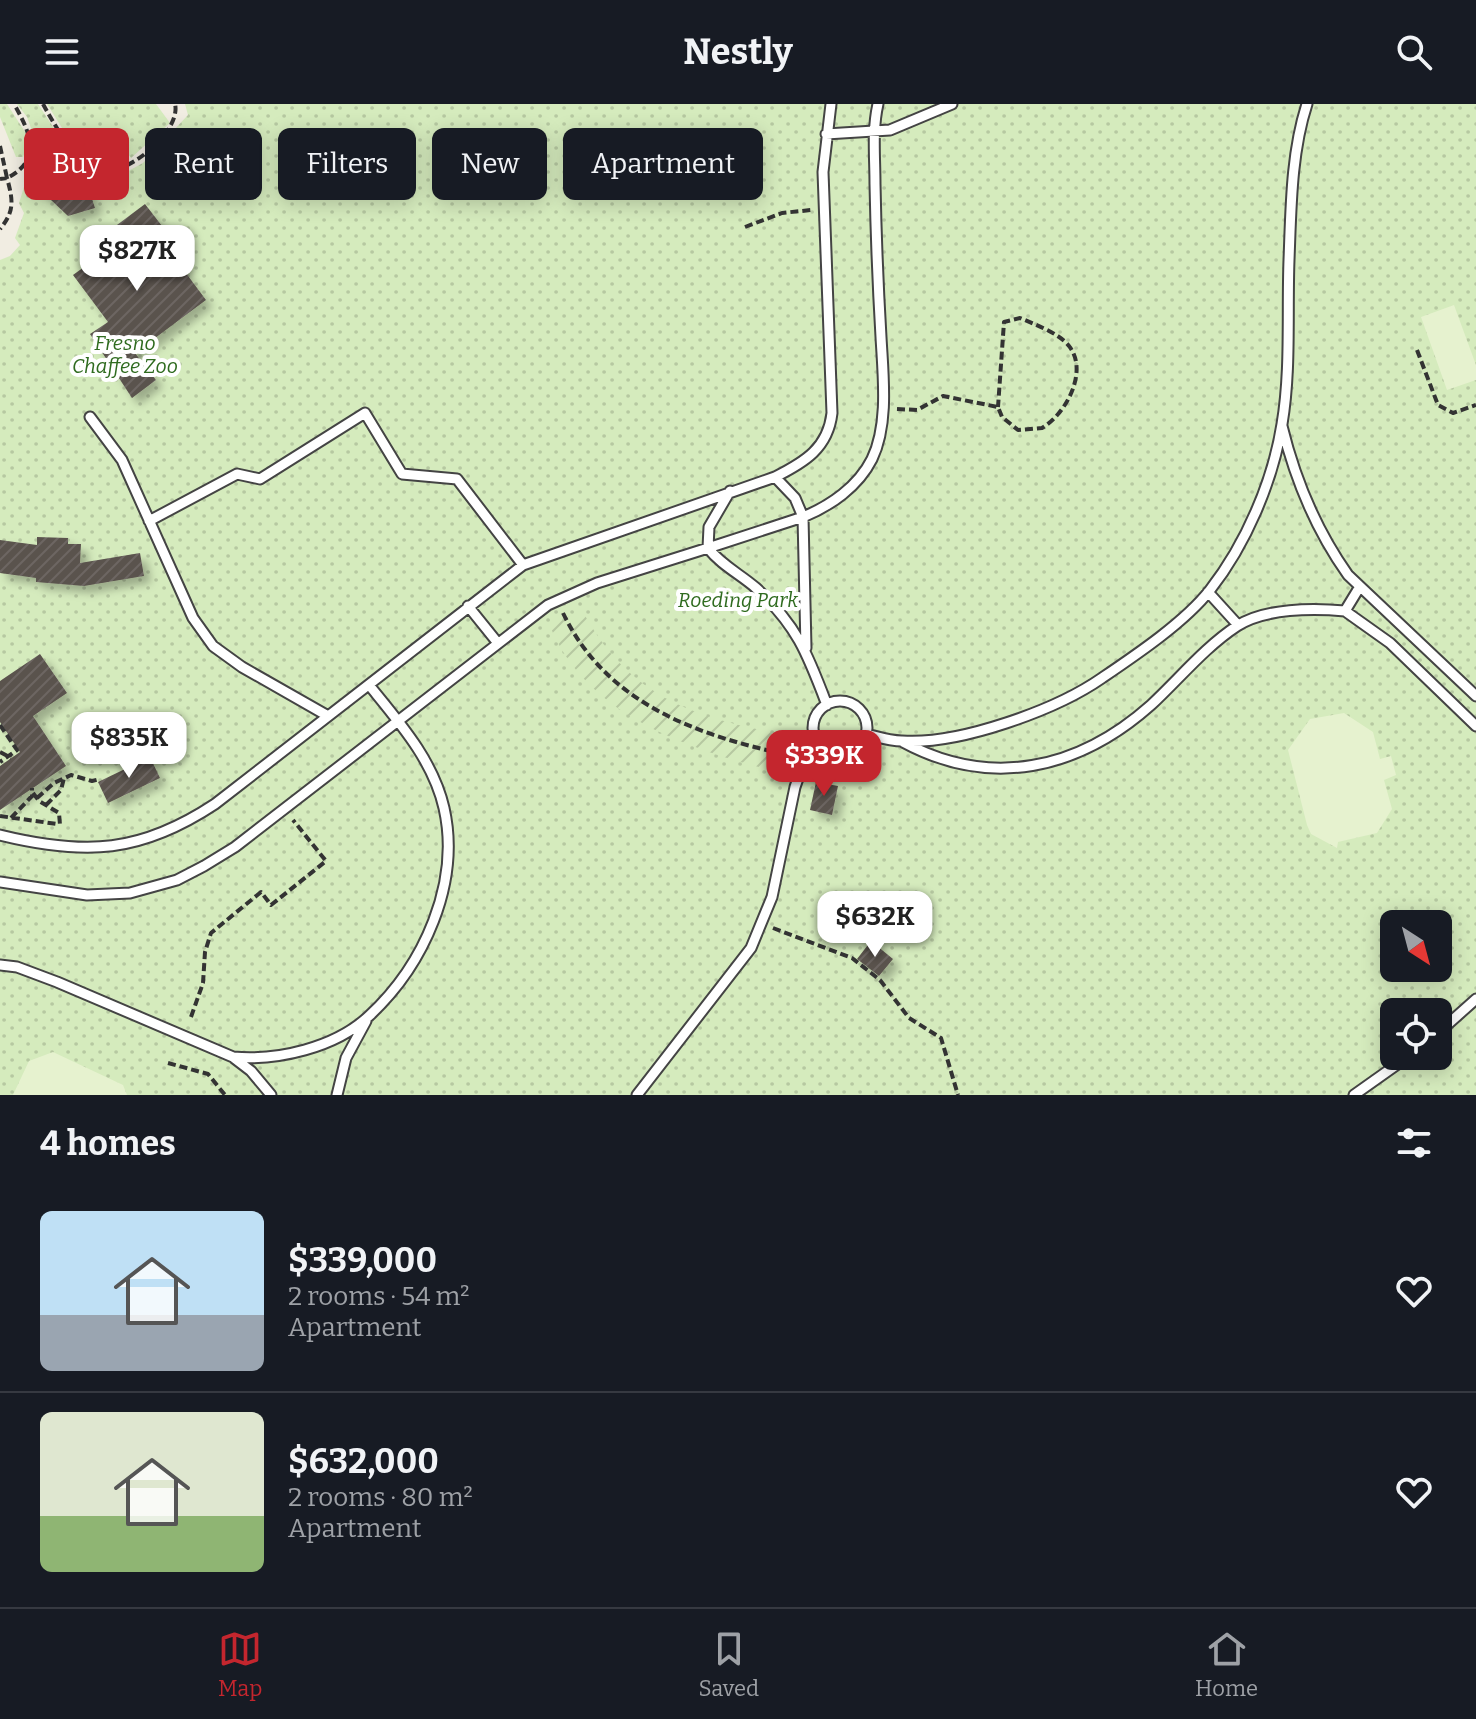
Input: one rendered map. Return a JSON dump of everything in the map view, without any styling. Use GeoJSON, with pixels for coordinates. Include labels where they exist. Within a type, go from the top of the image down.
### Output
{"type":"FeatureCollection","features":[{"type":"Feature","properties":{"kind":"lane"},"geometry":{"type":"LineString","coordinates":[[0,835],[83,846],[147,841],[170,831],[215,804],[523,565],[775,477],[812,456],[830,426],[824,209],[826,134],[831,104]]}},
{"type":"Feature","properties":{"kind":"lane"},"geometry":{"type":"LineString","coordinates":[[0,882],[87,895],[153,888],[204,866],[398,721],[497,642],[557,601],[597,583],[803,517],[831,503],[865,470],[878,444],[882,409],[874,133],[878,104]]}},
{"type":"Feature","properties":{"kind":"lane"},"geometry":{"type":"LineString","coordinates":[[826,134],[874,133],[907,124],[952,104]]}},
{"type":"Feature","properties":{"kind":"lane"},"geometry":{"type":"LineString","coordinates":[[903,742],[1001,724],[1073,697],[1143,649],[1208,592],[1233,557],[1253,517],[1282,424],[1291,216],[1300,125],[1307,104]]}},
{"type":"Feature","properties":{"kind":"lane"},"geometry":{"type":"LineString","coordinates":[[149,521],[237,474],[260,479],[365,413],[402,474],[457,479],[523,565]]}},
{"type":"Feature","properties":{"kind":"lane"},"geometry":{"type":"LineString","coordinates":[[90,417],[122,460],[193,618],[213,646],[242,667],[328,716]]}},
{"type":"Feature","properties":{"kind":"lane"},"geometry":{"type":"LineString","coordinates":[[1282,424],[1290,457],[1332,553],[1359,588],[1476,696]]}},
{"type":"Feature","properties":{"kind":"lane"},"geometry":{"type":"LineString","coordinates":[[775,477],[795,498],[803,517],[806,648]]}},
{"type":"Feature","properties":{"kind":"lane"},"geometry":{"type":"LineString","coordinates":[[730,491],[709,527],[708,548],[717,560],[773,605],[806,648],[827,705]]}},
{"type":"Feature","properties":{"kind":"lane"},"geometry":{"type":"LineString","coordinates":[[1345,611],[1359,588]]}},
{"type":"Feature","properties":{"kind":"lane"},"geometry":{"type":"LineString","coordinates":[[1208,592],[1238,625]]}},
{"type":"Feature","properties":{"kind":"lane"},"geometry":{"type":"LineString","coordinates":[[468,606],[497,642]]}},
{"type":"Feature","properties":{"kind":"lane"},"geometry":{"type":"LineString","coordinates":[[866,734],[903,742],[947,763],[973,768],[1034,766],[1062,759],[1091,746],[1149,707],[1238,625],[1280,613],[1345,611],[1390,643],[1476,726]]}},
{"type":"Feature","properties":{"kind":"lane"},"geometry":{"type":"LineString","coordinates":[[337,1095],[346,1058],[367,1018],[416,957],[439,907],[448,864],[446,823],[438,787],[421,753],[369,685]]}},
{"type":"Feature","properties":{"kind":"lane"},"geometry":{"type":"LineString","coordinates":[[844,702],[860,710],[867,725],[866,734],[857,749],[841,756],[818,744],[813,727],[820,710],[827,705],[844,702]]}},
{"type":"Feature","properties":{"kind":"lane"},"geometry":{"type":"LineString","coordinates":[[637,1095],[751,948],[772,897],[795,787],[807,759],[818,744]]}},
{"type":"Feature","properties":{"kind":"lane"},"geometry":{"type":"LineString","coordinates":[[0,965],[17,967],[57,982],[233,1057],[251,1071],[271,1095]]}},
{"type":"Feature","properties":{"kind":"lane"},"geometry":{"type":"LineString","coordinates":[[1452,1020],[1476,999]]}},
{"type":"Feature","properties":{"kind":"lane"},"geometry":{"type":"LineString","coordinates":[[233,1057],[259,1059],[312,1047],[367,1018]]}},
{"type":"Feature","properties":{"kind":"lane"},"geometry":{"type":"LineString","coordinates":[[1354,1095],[1389,1070]]}},
{"type":"Feature","properties":{"kind":"path"},"geometry":{"type":"LineString","coordinates":[[0,179],[7,178],[27,164],[32,144],[30,132],[14,104]]}},
{"type":"Feature","properties":{"kind":"path"},"geometry":{"type":"LineString","coordinates":[[43,104],[83,165],[103,173],[127,166],[155,144],[173,124],[175,104]]}},
{"type":"Feature","properties":{"kind":"path"},"geometry":{"type":"LineString","coordinates":[[0,146],[13,202],[10,217],[0,229]]}},
{"type":"Feature","properties":{"kind":"path"},"geometry":{"type":"LineString","coordinates":[[745,227],[782,213],[824,209]]}},
{"type":"Feature","properties":{"kind":"path"},"geometry":{"type":"LineString","coordinates":[[882,409],[917,410],[943,396],[998,407],[1010,425],[1027,431],[1042,428],[1059,415],[1069,397],[1075,359],[1066,342],[1020,318],[1004,322],[998,407]]}},
{"type":"Feature","properties":{"kind":"path"},"geometry":{"type":"LineString","coordinates":[[1417,350],[1438,405],[1453,413],[1476,405]]}},
{"type":"Feature","properties":{"kind":"path"},"geometry":{"type":"LineString","coordinates":[[557,601],[594,664],[619,689],[649,709],[703,732],[807,759]]}},
{"type":"Feature","properties":{"kind":"path"},"geometry":{"type":"LineString","coordinates":[[0,725],[17,750],[0,762]]}},
{"type":"Feature","properties":{"kind":"path"},"geometry":{"type":"LineString","coordinates":[[0,752],[10,757]]}},
{"type":"Feature","properties":{"kind":"path"},"geometry":{"type":"LineString","coordinates":[[11,818],[34,793],[64,777],[78,775],[92,781],[100,779]]}},
{"type":"Feature","properties":{"kind":"path"},"geometry":{"type":"LineString","coordinates":[[46,805],[61,790],[64,777]]}},
{"type":"Feature","properties":{"kind":"path"},"geometry":{"type":"LineString","coordinates":[[0,816],[59,824],[59,813],[34,793]]}},
{"type":"Feature","properties":{"kind":"path"},"geometry":{"type":"LineString","coordinates":[[191,1017],[203,983],[207,942],[217,924],[261,892],[271,905],[326,861],[284,808]]}},
{"type":"Feature","properties":{"kind":"path"},"geometry":{"type":"LineString","coordinates":[[762,925],[852,958],[880,980],[909,1018],[941,1038],[958,1095]]}},
{"type":"Feature","properties":{"kind":"path"},"geometry":{"type":"LineString","coordinates":[[168,1063],[208,1074],[225,1095]]}},
{"type":"Feature","properties":{"kind":"green space","name":"Roeding Park"},"geometry":{"type":"Polygon","coordinates":[[[0,104],[1476,104],[1476,1095],[0,1095],[0,104]]]}},
{"type":"Feature","properties":{"kind":"green space"},"geometry":{"type":"Polygon","coordinates":[[[1454,305],[1476,365],[1476,380],[1447,390],[1421,317],[1454,305]]]}},
{"type":"Feature","properties":{"kind":"green space"},"geometry":{"type":"Polygon","coordinates":[[[582,610],[601,641],[644,685],[696,712],[791,736],[784,774],[680,741],[617,707],[590,685],[567,658],[550,626],[582,610]]]}},
{"type":"Feature","properties":{"kind":"green space"},"geometry":{"type":"Polygon","coordinates":[[[1344,713],[1373,732],[1380,759],[1391,756],[1396,775],[1384,780],[1392,809],[1377,833],[1338,842],[1337,848],[1311,834],[1288,750],[1310,719],[1344,713]]]}},
{"type":"Feature","properties":{"kind":"green space"},"geometry":{"type":"Polygon","coordinates":[[[53,1052],[123,1085],[127,1095],[13,1095],[29,1061],[53,1052]]]}},
{"type":"Feature","properties":{"kind":"shaded area"},"geometry":{"type":"Polygon","coordinates":[[[7,104],[17,104],[27,117],[31,128],[24,130],[7,104]]]}},
{"type":"Feature","properties":{"kind":"shaded area"},"geometry":{"type":"Polygon","coordinates":[[[38,104],[47,104],[62,128],[54,128],[38,104]]]}},
{"type":"Feature","properties":{"kind":"shaded area"},"geometry":{"type":"Polygon","coordinates":[[[156,104],[185,104],[188,115],[176,128],[164,128],[170,123],[156,104]]]}},
{"type":"Feature","properties":{"kind":"shaded area"},"geometry":{"type":"Polygon","coordinates":[[[0,117],[16,157],[23,157],[24,154],[24,187],[19,203],[24,213],[15,238],[20,245],[10,256],[0,260],[0,117]]]}},
{"type":"Feature","properties":{"kind":"shaded area"},"geometry":{"type":"Polygon","coordinates":[[[145,145],[145,161],[129,171],[129,155],[131,158],[145,145]]]}},
{"type":"Feature","properties":{"kind":"building"},"geometry":{"type":"Polygon","coordinates":[[[51,200],[92,200],[95,208],[68,216],[51,200]]]}},
{"type":"Feature","properties":{"kind":"building"},"geometry":{"type":"Polygon","coordinates":[[[145,204],[179,248],[171,253],[206,300],[135,353],[156,380],[132,398],[90,334],[108,322],[73,275],[106,251],[97,240],[145,204]]]}},
{"type":"Feature","properties":{"kind":"building"},"geometry":{"type":"Polygon","coordinates":[[[37,537],[68,538],[68,544],[81,544],[80,563],[140,553],[144,576],[84,586],[36,582],[36,578],[0,573],[0,540],[37,545],[37,537]]]}},
{"type":"Feature","properties":{"kind":"building"},"geometry":{"type":"Polygon","coordinates":[[[40,654],[67,693],[33,716],[66,766],[0,810],[0,766],[20,752],[0,722],[0,681],[40,654]]]}},
{"type":"Feature","properties":{"kind":"building"},"geometry":{"type":"Polygon","coordinates":[[[150,757],[160,778],[108,803],[98,782],[150,757]]]}},
{"type":"Feature","properties":{"kind":"building"},"geometry":{"type":"Polygon","coordinates":[[[816,782],[838,786],[832,815],[810,810],[816,782]]]}},
{"type":"Feature","properties":{"kind":"building"},"geometry":{"type":"Polygon","coordinates":[[[871,941],[893,959],[879,976],[857,959],[871,941]]]}},
{"type":"Feature","properties":{"kind":"park label","name":"Fresno Chaffee Zoo"},"geometry":{"type":"Point","coordinates":[125,354]}}]}
